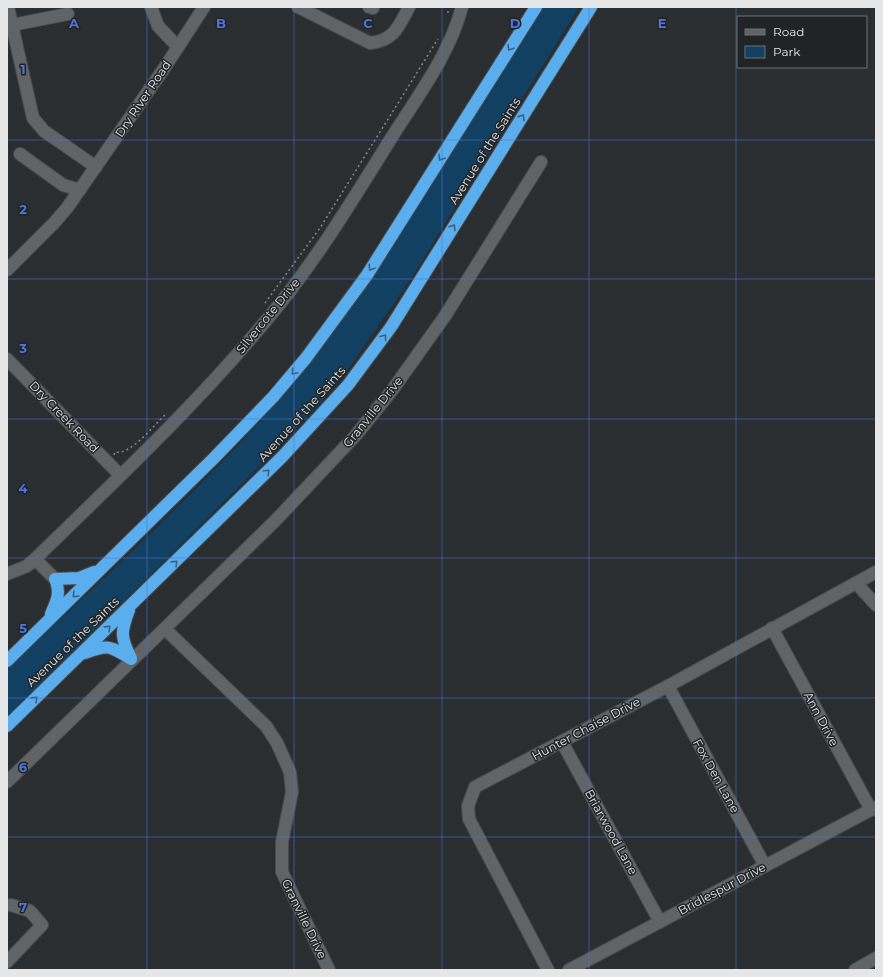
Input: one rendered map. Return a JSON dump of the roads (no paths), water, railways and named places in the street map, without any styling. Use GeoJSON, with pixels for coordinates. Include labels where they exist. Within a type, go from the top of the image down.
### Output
{"type":"FeatureCollection","features":[{"type":"Feature","properties":{"kind":"highway"},"geometry":{"type":"LineString","coordinates":[[7,661],[237,435],[272,397],[315,346],[367,275],[536,7]]}},
{"type":"Feature","properties":{"kind":"highway","name":"Avenue of the Saints"},"geometry":{"type":"LineString","coordinates":[[7,726],[292,447],[317,421],[361,369],[391,327],[591,7]]}},
{"type":"Feature","properties":{"kind":"highway"},"geometry":{"type":"LineString","coordinates":[[49,620],[59,596],[59,589],[55,579],[80,578],[101,569]]}},
{"type":"Feature","properties":{"kind":"highway"},"geometry":{"type":"LineString","coordinates":[[130,607],[123,626],[122,635],[123,643],[131,659]]}},
{"type":"Feature","properties":{"kind":"highway"},"geometry":{"type":"LineString","coordinates":[[80,655],[105,646],[115,649],[131,659]]}},
{"type":"Feature","properties":{"kind":"street"},"geometry":{"type":"LineString","coordinates":[[8,7],[33,118],[44,131],[96,168]]}},
{"type":"Feature","properties":{"kind":"street"},"geometry":{"type":"LineString","coordinates":[[151,7],[158,26],[178,47]]}},
{"type":"Feature","properties":{"kind":"street","name":"Dry River Road"},"geometry":{"type":"LineString","coordinates":[[7,270],[54,223],[80,190],[204,7]]}},
{"type":"Feature","properties":{"kind":"street"},"geometry":{"type":"LineString","coordinates":[[304,8],[370,43],[380,42],[390,37],[397,30],[409,7]]}},
{"type":"Feature","properties":{"kind":"street","name":"Silvercote Drive"},"geometry":{"type":"LineString","coordinates":[[7,574],[27,566],[226,368],[265,322],[296,282],[360,189],[448,47],[462,7]]}},
{"type":"Feature","properties":{"kind":"street"},"geometry":{"type":"LineString","coordinates":[[12,25],[68,14]]}},
{"type":"Feature","properties":{"kind":"street"},"geometry":{"type":"LineString","coordinates":[[20,154],[63,185],[80,190]]}},
{"type":"Feature","properties":{"kind":"street","name":"Granville Drive"},"geometry":{"type":"LineString","coordinates":[[7,782],[131,659],[165,629],[319,476],[393,389],[445,316],[541,162]]}},
{"type":"Feature","properties":{"kind":"street","name":"Dry Creek Road"},"geometry":{"type":"LineString","coordinates":[[7,359],[120,475]]}},
{"type":"Feature","properties":{"kind":"street"},"geometry":{"type":"LineString","coordinates":[[34,559],[55,579]]}},
{"type":"Feature","properties":{"kind":"street","name":"Hunter Chaise Drive"},"geometry":{"type":"LineString","coordinates":[[548,970],[469,819],[468,806],[475,787],[668,686],[876,572]]}},
{"type":"Feature","properties":{"kind":"street"},"geometry":{"type":"LineString","coordinates":[[856,582],[876,605]]}},
{"type":"Feature","properties":{"kind":"street","name":"Ann Drive"},"geometry":{"type":"LineString","coordinates":[[772,628],[873,808]]}},
{"type":"Feature","properties":{"kind":"street","name":"Granville Drive"},"geometry":{"type":"LineString","coordinates":[[165,629],[266,726],[277,742],[290,772],[292,792],[282,842],[282,872],[329,970]]}},
{"type":"Feature","properties":{"kind":"street","name":"Fox Den Lane"},"geometry":{"type":"LineString","coordinates":[[668,686],[765,866]]}},
{"type":"Feature","properties":{"kind":"street","name":"Briarwood Lane"},"geometry":{"type":"LineString","coordinates":[[562,742],[660,922]]}},
{"type":"Feature","properties":{"kind":"street","name":"Bridlespur Drive"},"geometry":{"type":"LineString","coordinates":[[569,970],[873,808]]}},
{"type":"Feature","properties":{"kind":"street"},"geometry":{"type":"LineString","coordinates":[[7,962],[42,925],[30,911],[8,905]]}},
{"type":"Feature","properties":{"kind":"street"},"geometry":{"type":"LineString","coordinates":[[861,969],[876,958]]}}]}
